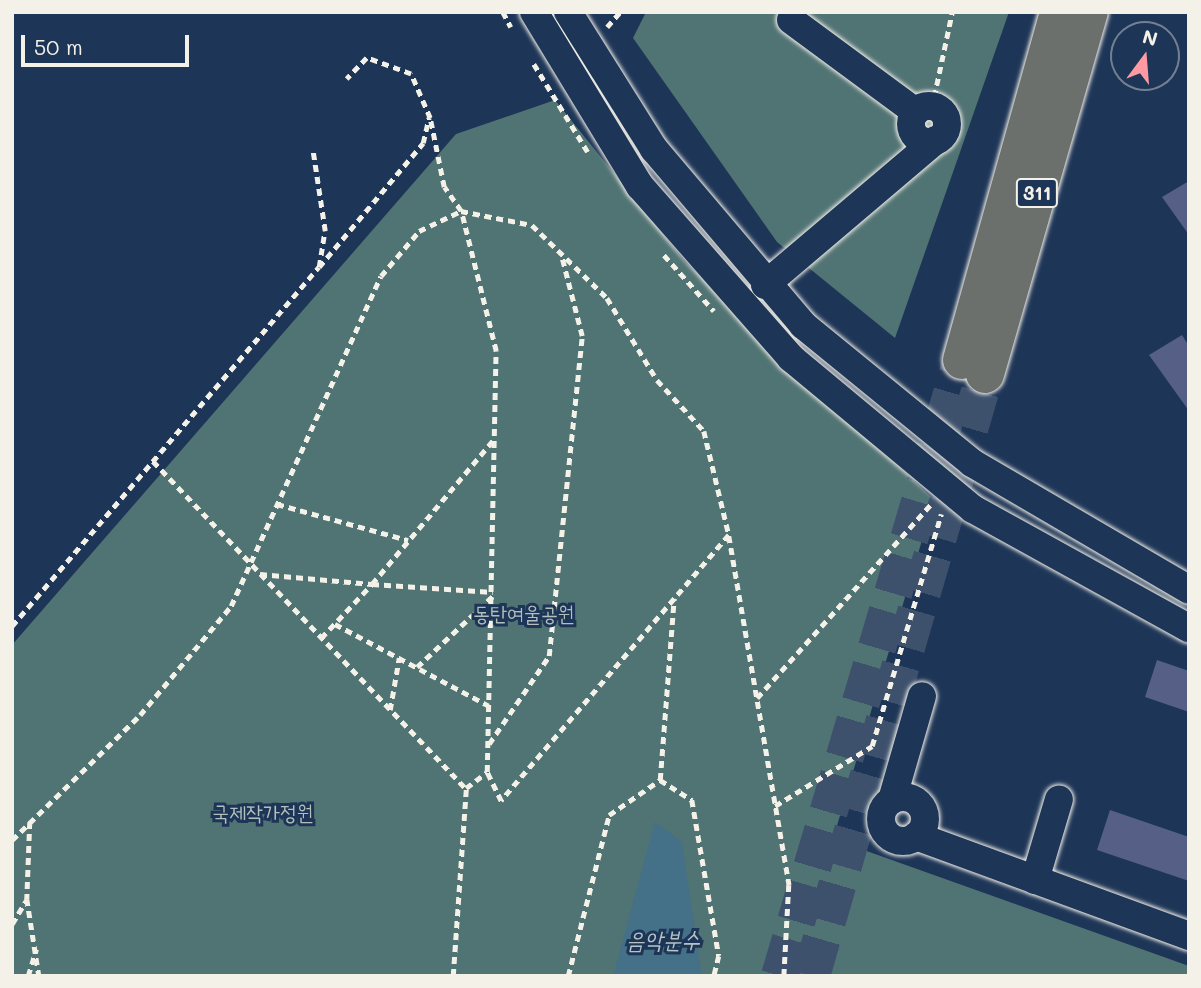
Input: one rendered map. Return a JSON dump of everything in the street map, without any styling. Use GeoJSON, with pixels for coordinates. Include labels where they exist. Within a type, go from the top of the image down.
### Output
{"type":"FeatureCollection","features":[{"type":"Feature","properties":{"kind":"highway"},"geometry":{"type":"LineString","coordinates":[[986,273],[1035,12]]}},
{"type":"Feature","properties":{"kind":"highway","name":"311"},"geometry":{"type":"LineString","coordinates":[[1059,12],[986,273],[973,367],[1038,191],[1089,12]]}},
{"type":"Feature","properties":{"kind":"highway"},"geometry":{"type":"LineString","coordinates":[[1038,191],[1088,77],[1107,12]]}},
{"type":"Feature","properties":{"kind":"street"},"geometry":{"type":"LineString","coordinates":[[534,12],[640,186],[791,358],[973,509],[1189,628]]}},
{"type":"Feature","properties":{"kind":"street"},"geometry":{"type":"LineString","coordinates":[[568,12],[654,149],[765,285],[875,390],[972,463],[1189,590]]}},
{"type":"Feature","properties":{"kind":"street"},"geometry":{"type":"LineString","coordinates":[[765,285],[936,140],[915,134],[924,109],[791,20]]}},
{"type":"Feature","properties":{"kind":"street"},"geometry":{"type":"LineString","coordinates":[[922,696],[897,771],[902,799],[881,816],[884,829],[894,839],[916,836],[1189,936]]}},
{"type":"Feature","properties":{"kind":"street"},"geometry":{"type":"LineString","coordinates":[[1035,880],[1059,799]]}},
{"type":"Feature","properties":{"kind":"path"},"geometry":{"type":"LineString","coordinates":[[924,109],[952,12]]}},
{"type":"Feature","properties":{"kind":"path"},"geometry":{"type":"LineString","coordinates":[[601,20],[612,39]]}},
{"type":"Feature","properties":{"kind":"path"},"geometry":{"type":"LineString","coordinates":[[347,79],[367,58],[396,64],[411,74],[430,118],[444,187],[461,211],[496,351],[493,594],[487,772],[500,801],[729,535]]}},
{"type":"Feature","properties":{"kind":"path"},"geometry":{"type":"LineString","coordinates":[[12,626],[423,143],[430,118]]}},
{"type":"Feature","properties":{"kind":"path"},"geometry":{"type":"LineString","coordinates":[[313,152],[326,231],[318,267]]}},
{"type":"Feature","properties":{"kind":"path"},"geometry":{"type":"LineString","coordinates":[[12,840],[140,715],[231,606],[381,276],[419,230],[461,211],[532,225],[607,298],[657,380],[704,431],[729,535],[789,886],[785,976]]}},
{"type":"Feature","properties":{"kind":"path"},"geometry":{"type":"LineString","coordinates":[[488,746],[549,656],[582,336],[561,254]]}},
{"type":"Feature","properties":{"kind":"path"},"geometry":{"type":"LineString","coordinates":[[321,638],[372,584],[495,437]]}},
{"type":"Feature","properties":{"kind":"path"},"geometry":{"type":"LineString","coordinates":[[153,461],[249,565],[466,788],[453,976]]}},
{"type":"Feature","properties":{"kind":"path"},"geometry":{"type":"LineString","coordinates":[[757,699],[934,500]]}},
{"type":"Feature","properties":{"kind":"path"},"geometry":{"type":"LineString","coordinates":[[277,504],[408,540]]}},
{"type":"Feature","properties":{"kind":"path"},"geometry":{"type":"LineString","coordinates":[[775,806],[872,746],[943,507]]}},
{"type":"Feature","properties":{"kind":"path"},"geometry":{"type":"LineString","coordinates":[[259,574],[493,594]]}},
{"type":"Feature","properties":{"kind":"path"},"geometry":{"type":"LineString","coordinates":[[416,667],[493,594]]}},
{"type":"Feature","properties":{"kind":"path"},"geometry":{"type":"LineString","coordinates":[[660,780],[674,599]]}},
{"type":"Feature","properties":{"kind":"path"},"geometry":{"type":"LineString","coordinates":[[335,624],[489,706]]}},
{"type":"Feature","properties":{"kind":"path"},"geometry":{"type":"LineString","coordinates":[[390,710],[399,658]]}},
{"type":"Feature","properties":{"kind":"path"},"geometry":{"type":"LineString","coordinates":[[466,788],[487,772]]}},
{"type":"Feature","properties":{"kind":"path"},"geometry":{"type":"LineString","coordinates":[[568,976],[609,815],[660,780]]}},
{"type":"Feature","properties":{"kind":"path"},"geometry":{"type":"LineString","coordinates":[[660,780],[692,800],[719,956],[714,976]]}},
{"type":"Feature","properties":{"kind":"path"},"geometry":{"type":"LineString","coordinates":[[30,822],[27,899],[37,944],[39,976]]}},
{"type":"Feature","properties":{"kind":"path"},"geometry":{"type":"LineString","coordinates":[[12,924],[27,899]]}},
{"type":"Feature","properties":{"kind":"path"},"geometry":{"type":"LineString","coordinates":[[28,976],[37,944]]}},
{"type":"Feature","properties":{"kind":"green space"},"geometry":{"type":"Polygon","coordinates":[[[646,12],[1009,12],[895,338],[777,242],[633,38],[646,12]]]}},
{"type":"Feature","properties":{"kind":"green space","name":"동탄여울공원"},"geometry":{"type":"Polygon","coordinates":[[[555,100],[685,262],[934,500],[833,839],[1189,966],[1189,976],[12,976],[12,645],[456,134],[555,100]]]}},
{"type":"Feature","properties":{"kind":"water","name":"음악분수"},"geometry":{"type":"Polygon","coordinates":[[[655,822],[682,842],[702,976],[613,976],[655,822]]]}},
{"type":"Feature","properties":{"kind":"building"},"geometry":{"type":"Polygon","coordinates":[[[1189,181],[1189,235],[1162,197],[1189,181]]]}},
{"type":"Feature","properties":{"kind":"building"},"geometry":{"type":"Polygon","coordinates":[[[1182,335],[1189,346],[1189,411],[1149,355],[1182,335]]]}},
{"type":"Feature","properties":{"kind":"building"},"geometry":{"type":"Polygon","coordinates":[[[1157,660],[1189,671],[1189,712],[1145,697],[1157,660]]]}},
{"type":"Feature","properties":{"kind":"building"},"geometry":{"type":"Polygon","coordinates":[[[1110,810],[1189,837],[1189,881],[1097,850],[1110,810]]]}},
{"type":"Feature","properties":{"kind":"tunnel"},"geometry":{"type":"LineString","coordinates":[[780,976],[962,360]]}},
{"type":"Feature","properties":{"kind":"tunnel"},"geometry":{"type":"LineString","coordinates":[[811,976],[985,374]]}},
{"type":"Feature","properties":{"kind":"park label","name":"국제작가정원"},"geometry":{"type":"Point","coordinates":[263,812]}}]}
